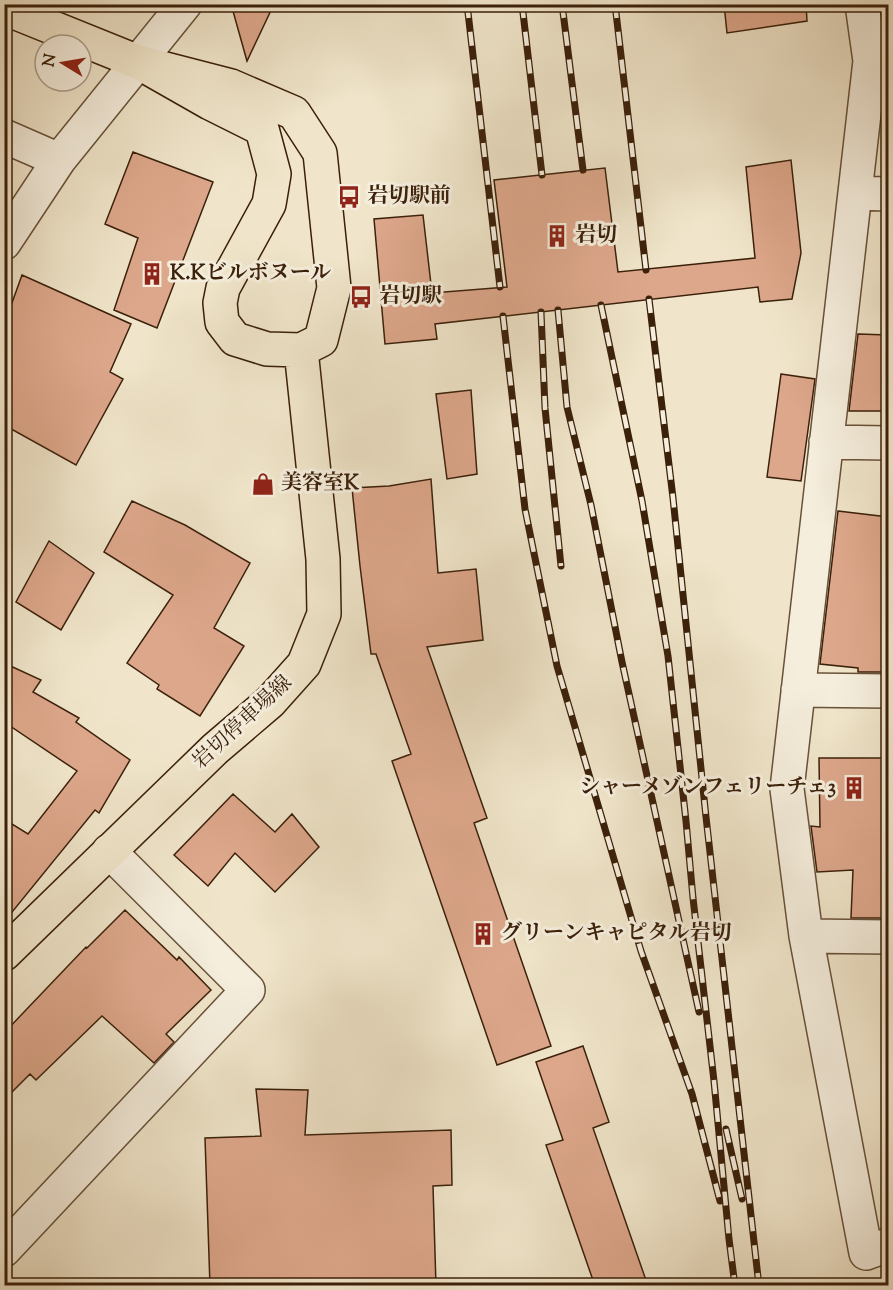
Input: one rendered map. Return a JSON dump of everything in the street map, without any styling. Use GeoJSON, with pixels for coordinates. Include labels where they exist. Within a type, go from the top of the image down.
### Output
{"type":"FeatureCollection","features":[{"type":"Feature","properties":{"kind":"main road"},"geometry":{"type":"LineString","coordinates":[[4,8],[138,62],[231,86],[294,113],[320,153],[334,288],[321,340],[302,350],[267,349],[235,339],[222,322],[219,303],[223,288],[269,204],[274,174],[262,129],[210,103],[138,62]]}},
{"type":"Feature","properties":{"kind":"main road","name":"岩切停車場線"},"geometry":{"type":"LineString","coordinates":[[4,954],[215,749],[270,702],[304,664],[324,614],[323,559],[302,350]]}},
{"type":"Feature","properties":{"kind":"street"},"geometry":{"type":"LineString","coordinates":[[4,243],[59,160],[185,4]]}},
{"type":"Feature","properties":{"kind":"street"},"geometry":{"type":"LineString","coordinates":[[862,4],[870,61],[787,789],[806,936],[866,1253],[888,1245]]}},
{"type":"Feature","properties":{"kind":"street"},"geometry":{"type":"LineString","coordinates":[[4,136],[59,160]]}},
{"type":"Feature","properties":{"kind":"street"},"geometry":{"type":"LineString","coordinates":[[855,193],[888,194]]}},
{"type":"Feature","properties":{"kind":"street"},"geometry":{"type":"LineString","coordinates":[[826,442],[888,443]]}},
{"type":"Feature","properties":{"kind":"street"},"geometry":{"type":"LineString","coordinates":[[798,690],[888,691]]}},
{"type":"Feature","properties":{"kind":"street"},"geometry":{"type":"LineString","coordinates":[[4,1250],[248,990],[109,851]]}},
{"type":"Feature","properties":{"kind":"street"},"geometry":{"type":"LineString","coordinates":[[806,936],[888,938]]}},
{"type":"Feature","properties":{"kind":"building"},"geometry":{"type":"Polygon","coordinates":[[[231,4],[274,4],[247,61],[231,4]]]}},
{"type":"Feature","properties":{"kind":"building"},"geometry":{"type":"Polygon","coordinates":[[[724,4],[806,4],[807,21],[727,33],[724,4]]]}},
{"type":"Feature","properties":{"kind":"building","name":"K.Kビルボヌール"},"geometry":{"type":"Polygon","coordinates":[[[133,152],[213,182],[157,328],[114,310],[138,238],[105,224],[133,152]]]}},
{"type":"Feature","properties":{"kind":"building","name":"岩切"},"geometry":{"type":"Polygon","coordinates":[[[791,160],[801,253],[792,299],[760,302],[758,287],[435,324],[437,339],[385,344],[374,219],[423,215],[432,293],[507,287],[494,180],[605,168],[618,272],[755,258],[746,167],[791,160]]]}},
{"type":"Feature","properties":{"kind":"building"},"geometry":{"type":"Polygon","coordinates":[[[22,275],[131,324],[110,372],[123,379],[76,465],[4,425],[4,325],[22,275]]]}},
{"type":"Feature","properties":{"kind":"building"},"geometry":{"type":"Polygon","coordinates":[[[858,334],[888,335],[888,411],[849,411],[858,334]]]}},
{"type":"Feature","properties":{"kind":"building"},"geometry":{"type":"Polygon","coordinates":[[[781,374],[815,379],[801,481],[767,477],[781,374]]]}},
{"type":"Feature","properties":{"kind":"building"},"geometry":{"type":"Polygon","coordinates":[[[471,390],[477,474],[447,479],[436,394],[471,390]]]}},
{"type":"Feature","properties":{"kind":"building"},"geometry":{"type":"Polygon","coordinates":[[[431,479],[438,573],[476,569],[483,640],[427,647],[487,818],[474,823],[551,1046],[497,1065],[392,761],[411,754],[376,654],[371,654],[360,566],[352,488],[389,486],[431,479]]]}},
{"type":"Feature","properties":{"kind":"building"},"geometry":{"type":"Polygon","coordinates":[[[132,501],[185,525],[250,563],[214,628],[244,646],[200,716],[157,689],[159,685],[127,663],[173,595],[104,552],[132,501]]]}},
{"type":"Feature","properties":{"kind":"building"},"geometry":{"type":"Polygon","coordinates":[[[838,511],[888,517],[888,672],[858,672],[858,668],[820,664],[838,511]]]}},
{"type":"Feature","properties":{"kind":"building"},"geometry":{"type":"Polygon","coordinates":[[[49,541],[94,573],[61,630],[16,602],[49,541]]]}},
{"type":"Feature","properties":{"kind":"building"},"geometry":{"type":"Polygon","coordinates":[[[4,663],[41,680],[33,692],[79,718],[76,722],[130,760],[99,813],[95,810],[4,922],[4,819],[28,834],[77,771],[10,726],[4,734],[4,663]]]}},
{"type":"Feature","properties":{"kind":"building"},"geometry":{"type":"Polygon","coordinates":[[[819,758],[888,758],[888,918],[851,918],[853,870],[817,872],[811,826],[820,827],[819,758]]]}},
{"type":"Feature","properties":{"kind":"building"},"geometry":{"type":"Polygon","coordinates":[[[233,794],[275,832],[292,814],[319,847],[275,892],[235,853],[208,886],[174,855],[233,794]]]}},
{"type":"Feature","properties":{"kind":"building"},"geometry":{"type":"Polygon","coordinates":[[[125,910],[177,960],[179,957],[211,990],[166,1034],[174,1042],[154,1063],[102,1016],[36,1080],[30,1074],[4,1100],[4,1033],[86,947],[125,910]]]}},
{"type":"Feature","properties":{"kind":"building"},"geometry":{"type":"Polygon","coordinates":[[[583,1046],[609,1122],[593,1128],[648,1286],[595,1286],[546,1145],[563,1140],[536,1062],[583,1046]]]}},
{"type":"Feature","properties":{"kind":"building"},"geometry":{"type":"Polygon","coordinates":[[[256,1089],[308,1090],[305,1135],[451,1130],[452,1185],[433,1186],[436,1286],[210,1286],[205,1138],[261,1136],[256,1089]]]}},
{"type":"Feature","properties":{"kind":"railway"},"geometry":{"type":"LineString","coordinates":[[467,4],[500,287]]}},
{"type":"Feature","properties":{"kind":"railway"},"geometry":{"type":"LineString","coordinates":[[522,4],[542,175]]}},
{"type":"Feature","properties":{"kind":"railway"},"geometry":{"type":"LineString","coordinates":[[562,4],[583,170]]}},
{"type":"Feature","properties":{"kind":"railway"},"geometry":{"type":"LineString","coordinates":[[615,4],[646,270]]}},
{"type":"Feature","properties":{"kind":"railway"},"geometry":{"type":"LineString","coordinates":[[649,299],[673,498],[706,817],[759,1286]]}},
{"type":"Feature","properties":{"kind":"railway"},"geometry":{"type":"LineString","coordinates":[[601,305],[642,501],[668,656],[735,1286]]}},
{"type":"Feature","properties":{"kind":"railway"},"geometry":{"type":"LineString","coordinates":[[558,310],[567,407],[591,505],[622,662],[699,1012]]}},
{"type":"Feature","properties":{"kind":"railway"},"geometry":{"type":"LineString","coordinates":[[541,312],[545,408],[561,566]]}},
{"type":"Feature","properties":{"kind":"railway"},"geometry":{"type":"LineString","coordinates":[[503,316],[525,509],[557,666],[641,951],[692,1094],[720,1201]]}},
{"type":"Feature","properties":{"kind":"railway"},"geometry":{"type":"LineString","coordinates":[[726,1129],[742,1199]]}},
{"type":"Feature","properties":{"kind":"place","name":"岩切駅前"},"geometry":{"type":"Point","coordinates":[349,197]}},
{"type":"Feature","properties":{"kind":"place","name":"岩切"},"geometry":{"type":"Point","coordinates":[557,236]}},
{"type":"Feature","properties":{"kind":"place","name":"K.Kビルボヌール"},"geometry":{"type":"Point","coordinates":[152,274]}},
{"type":"Feature","properties":{"kind":"place","name":"岩切駅"},"geometry":{"type":"Point","coordinates":[361,297]}},
{"type":"Feature","properties":{"kind":"place","name":"美容室K"},"geometry":{"type":"Point","coordinates":[263,484]}},
{"type":"Feature","properties":{"kind":"place","name":"シャーメゾンフェリーチェ3"},"geometry":{"type":"Point","coordinates":[854,788]}},
{"type":"Feature","properties":{"kind":"place","name":"グリーンキャピタル岩切"},"geometry":{"type":"Point","coordinates":[483,934]}}]}
